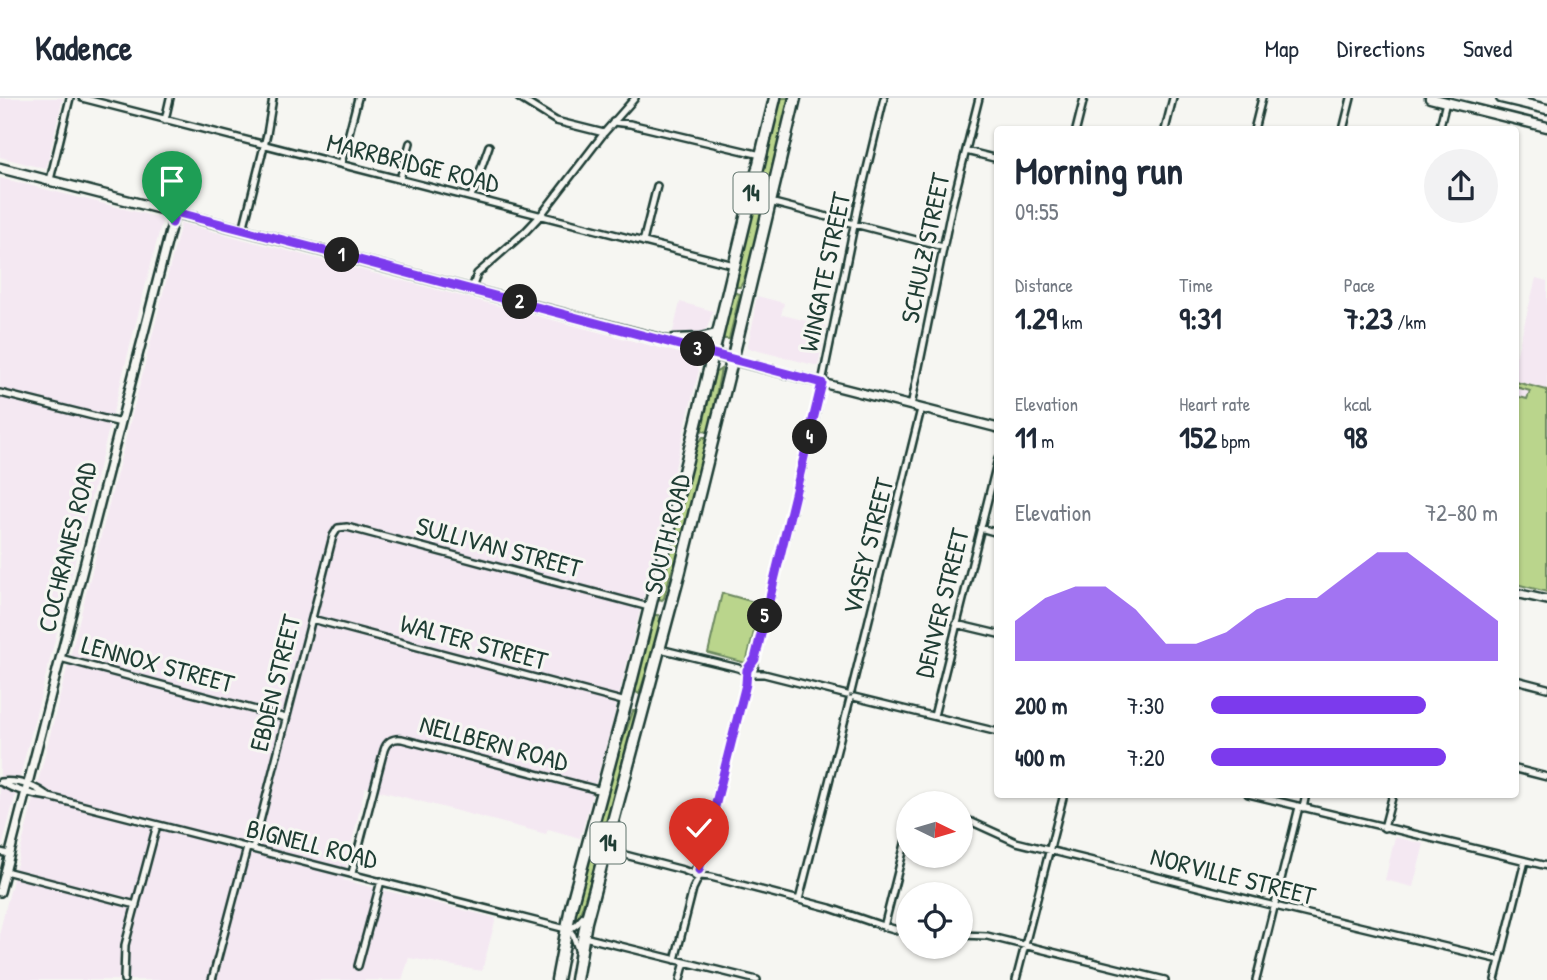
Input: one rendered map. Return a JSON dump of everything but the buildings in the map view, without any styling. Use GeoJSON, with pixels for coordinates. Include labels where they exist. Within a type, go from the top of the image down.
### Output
{"type":"FeatureCollection","features":[{"type":"Feature","properties":{"kind":"highway","name":"SOUTH ROAD"},"geometry":{"type":"LineString","coordinates":[[557,980],[567,929],[694,432],[775,98]]}},
{"type":"Feature","properties":{"kind":"highway","name":"SOUTH ROAD"},"geometry":{"type":"LineString","coordinates":[[576,980],[583,936],[660,649],[795,98]]}},
{"type":"Feature","properties":{"kind":"highway"},"geometry":{"type":"LineString","coordinates":[[728,289],[748,293]]}},
{"type":"Feature","properties":{"kind":"highway"},"geometry":{"type":"LineString","coordinates":[[694,432],[713,437]]}},
{"type":"Feature","properties":{"kind":"highway"},"geometry":{"type":"LineString","coordinates":[[650,607],[669,612]]}},
{"type":"Feature","properties":{"kind":"highway"},"geometry":{"type":"LineString","coordinates":[[626,702],[645,707]]}},
{"type":"Feature","properties":{"kind":"main road"},"geometry":{"type":"LineString","coordinates":[[1431,98],[1547,127]]}},
{"type":"Feature","properties":{"kind":"main road"},"geometry":{"type":"LineString","coordinates":[[1501,98],[1547,109]]}},
{"type":"Feature","properties":{"kind":"main road"},"geometry":{"type":"LineString","coordinates":[[0,168],[732,359]]}},
{"type":"Feature","properties":{"kind":"main road"},"geometry":{"type":"LineString","coordinates":[[664,340],[717,334]]}},
{"type":"Feature","properties":{"kind":"street"},"geometry":{"type":"LineString","coordinates":[[50,180],[70,98]]}},
{"type":"Feature","properties":{"kind":"street","name":"MARRBRIDGE ROAD"},"geometry":{"type":"LineString","coordinates":[[82,98],[734,265]]}},
{"type":"Feature","properties":{"kind":"street"},"geometry":{"type":"LineString","coordinates":[[164,120],[170,98]]}},
{"type":"Feature","properties":{"kind":"street"},"geometry":{"type":"LineString","coordinates":[[243,230],[273,98]]}},
{"type":"Feature","properties":{"kind":"street"},"geometry":{"type":"LineString","coordinates":[[341,164],[358,98]]}},
{"type":"Feature","properties":{"kind":"street"},"geometry":{"type":"LineString","coordinates":[[519,98],[556,121],[604,133]]}},
{"type":"Feature","properties":{"kind":"street"},"geometry":{"type":"LineString","coordinates":[[472,289],[477,274],[541,215],[604,133],[635,98]]}},
{"type":"Feature","properties":{"kind":"street","name":"WINGATE STREET"},"geometry":{"type":"LineString","coordinates":[[675,960],[746,684],[755,659],[822,383],[884,98]]}},
{"type":"Feature","properties":{"kind":"street","name":"SCHULZ STREET"},"geometry":{"type":"LineString","coordinates":[[911,406],[943,247],[979,98]]}},
{"type":"Feature","properties":{"kind":"street"},"geometry":{"type":"LineString","coordinates":[[1077,126],[1084,98]]}},
{"type":"Feature","properties":{"kind":"street"},"geometry":{"type":"LineString","coordinates":[[1166,126],[1173,98]]}},
{"type":"Feature","properties":{"kind":"street"},"geometry":{"type":"LineString","coordinates":[[1255,126],[1262,98]]}},
{"type":"Feature","properties":{"kind":"street"},"geometry":{"type":"LineString","coordinates":[[1344,126],[1351,98]]}},
{"type":"Feature","properties":{"kind":"street"},"geometry":{"type":"LineString","coordinates":[[1440,126],[1446,102]]}},
{"type":"Feature","properties":{"kind":"street"},"geometry":{"type":"LineString","coordinates":[[628,105],[624,118],[630,124]]}},
{"type":"Feature","properties":{"kind":"street"},"geometry":{"type":"LineString","coordinates":[[613,122],[761,155]]}},
{"type":"Feature","properties":{"kind":"street"},"geometry":{"type":"LineString","coordinates":[[400,179],[410,144]]}},
{"type":"Feature","properties":{"kind":"street"},"geometry":{"type":"LineString","coordinates":[[471,197],[489,146]]}},
{"type":"Feature","properties":{"kind":"street"},"geometry":{"type":"LineString","coordinates":[[966,151],[994,158]]}},
{"type":"Feature","properties":{"kind":"street"},"geometry":{"type":"LineString","coordinates":[[643,242],[657,186]]}},
{"type":"Feature","properties":{"kind":"street"},"geometry":{"type":"LineString","coordinates":[[770,202],[943,247]]}},
{"type":"Feature","properties":{"kind":"street","name":"COCHRANES ROAD"},"geometry":{"type":"LineString","coordinates":[[0,892],[175,212]]}},
{"type":"Feature","properties":{"kind":"street"},"geometry":{"type":"LineString","coordinates":[[732,359],[994,427]]}},
{"type":"Feature","properties":{"kind":"street"},"geometry":{"type":"LineString","coordinates":[[0,393],[121,422]]}},
{"type":"Feature","properties":{"kind":"street","name":"VASEY STREET"},"geometry":{"type":"LineString","coordinates":[[799,900],[921,409]]}},
{"type":"Feature","properties":{"kind":"street","name":"DENVER STREET"},"geometry":{"type":"LineString","coordinates":[[934,716],[994,474]]}},
{"type":"Feature","properties":{"kind":"street","name":"SULLIVAN STREET"},"geometry":{"type":"LineString","coordinates":[[338,528],[347,527],[650,607]]}},
{"type":"Feature","properties":{"kind":"street","name":"EBDEN STREET"},"geometry":{"type":"LineString","coordinates":[[212,980],[286,718],[333,536],[338,528]]}},
{"type":"Feature","properties":{"kind":"street"},"geometry":{"type":"LineString","coordinates":[[980,528],[994,532]]}},
{"type":"Feature","properties":{"kind":"street"},"geometry":{"type":"LineString","coordinates":[[1519,594],[1547,600]]}},
{"type":"Feature","properties":{"kind":"street","name":"WALTER STREET"},"geometry":{"type":"LineString","coordinates":[[312,619],[626,702]]}},
{"type":"Feature","properties":{"kind":"street"},"geometry":{"type":"LineString","coordinates":[[957,624],[994,633]]}},
{"type":"Feature","properties":{"kind":"street"},"geometry":{"type":"LineString","coordinates":[[660,649],[994,731]]}},
{"type":"Feature","properties":{"kind":"street","name":"LENNOX STREET"},"geometry":{"type":"LineString","coordinates":[[60,658],[286,718]]}},
{"type":"Feature","properties":{"kind":"street"},"geometry":{"type":"LineString","coordinates":[[1519,682],[1547,688]]}},
{"type":"Feature","properties":{"kind":"street","name":"NELLBERN ROAD"},"geometry":{"type":"LineString","coordinates":[[352,873],[384,750],[388,741],[394,739],[602,791]]}},
{"type":"Feature","properties":{"kind":"street"},"geometry":{"type":"LineString","coordinates":[[1519,770],[1547,777]]}},
{"type":"Feature","properties":{"kind":"street","name":"BIGNELL ROAD"},"geometry":{"type":"LineString","coordinates":[[26,788],[37,788],[49,797],[567,929]]}},
{"type":"Feature","properties":{"kind":"street"},"geometry":{"type":"LineString","coordinates":[[1016,980],[1063,798]]}},
{"type":"Feature","properties":{"kind":"street"},"geometry":{"type":"LineString","coordinates":[[1263,798],[1547,866]]}},
{"type":"Feature","properties":{"kind":"street"},"geometry":{"type":"LineString","coordinates":[[1256,980],[1305,798]]}},
{"type":"Feature","properties":{"kind":"street"},"geometry":{"type":"LineString","coordinates":[[1384,828],[1392,798]]}},
{"type":"Feature","properties":{"kind":"street","name":"NORVILLE STREET"},"geometry":{"type":"LineString","coordinates":[[973,822],[1009,839],[1050,850],[1500,960]]}},
{"type":"Feature","properties":{"kind":"street"},"geometry":{"type":"LineString","coordinates":[[124,980],[125,945],[158,825]]}},
{"type":"Feature","properties":{"kind":"street"},"geometry":{"type":"LineString","coordinates":[[606,850],[830,908],[896,930]]}},
{"type":"Feature","properties":{"kind":"street"},"geometry":{"type":"LineString","coordinates":[[0,852],[10,854]]}},
{"type":"Feature","properties":{"kind":"street"},"geometry":{"type":"LineString","coordinates":[[1495,980],[1525,861]]}},
{"type":"Feature","properties":{"kind":"street"},"geometry":{"type":"LineString","coordinates":[[884,927],[899,868]]}},
{"type":"Feature","properties":{"kind":"street"},"geometry":{"type":"LineString","coordinates":[[5,872],[136,905]]}},
{"type":"Feature","properties":{"kind":"street"},"geometry":{"type":"LineString","coordinates":[[358,966],[381,881]]}},
{"type":"Feature","properties":{"kind":"street"},"geometry":{"type":"LineString","coordinates":[[580,954],[574,937],[567,929],[579,923],[590,908]]}},
{"type":"Feature","properties":{"kind":"street"},"geometry":{"type":"LineString","coordinates":[[973,935],[983,935],[1164,980]]}},
{"type":"Feature","properties":{"kind":"street"},"geometry":{"type":"LineString","coordinates":[[583,936],[757,980]]}},
{"type":"Feature","properties":{"kind":"street"},"geometry":{"type":"LineString","coordinates":[[680,980],[685,962]]}},
{"type":"Feature","properties":{"kind":"shaded area"},"geometry":{"type":"Polygon","coordinates":[[[0,98],[63,98],[46,169],[0,157],[0,98]]]}},
{"type":"Feature","properties":{"kind":"shaded area"},"geometry":{"type":"Polygon","coordinates":[[[0,178],[161,218],[162,221],[0,855],[0,178]]]}},
{"type":"Feature","properties":{"kind":"shaded area"},"geometry":{"type":"Polygon","coordinates":[[[181,223],[690,356],[699,370],[610,732],[580,838],[548,829],[546,834],[365,787],[343,880],[496,918],[482,971],[409,958],[402,980],[0,980],[0,930],[181,223]]]}},
{"type":"Feature","properties":{"kind":"shaded area"},"geometry":{"type":"Polygon","coordinates":[[[1536,278],[1547,281],[1547,592],[1519,585],[1519,345],[1536,278]]]}},
{"type":"Feature","properties":{"kind":"shaded area"},"geometry":{"type":"Polygon","coordinates":[[[757,296],[784,303],[781,316],[826,326],[818,366],[747,348],[757,296]]]}},
{"type":"Feature","properties":{"kind":"shaded area"},"geometry":{"type":"Polygon","coordinates":[[[680,302],[713,311],[707,328],[698,334],[673,332],[680,302]]]}},
{"type":"Feature","properties":{"kind":"shaded area"},"geometry":{"type":"Polygon","coordinates":[[[1395,837],[1424,844],[1413,887],[1385,880],[1395,837]]]}},
{"type":"Feature","properties":{"kind":"green space"},"geometry":{"type":"Polygon","coordinates":[[[780,98],[790,98],[756,242],[743,282],[737,287],[736,278],[780,98]]]}},
{"type":"Feature","properties":{"kind":"green space"},"geometry":{"type":"Polygon","coordinates":[[[732,292],[740,294],[729,339],[723,339],[732,292]]]}},
{"type":"Feature","properties":{"kind":"green space"},"geometry":{"type":"Polygon","coordinates":[[[721,369],[709,432],[703,431],[715,373],[721,369]]]}},
{"type":"Feature","properties":{"kind":"green space"},"geometry":{"type":"Polygon","coordinates":[[[1519,383],[1547,390],[1547,592],[1519,585],[1519,397],[1527,399],[1530,391],[1519,388],[1519,383]]]}},
{"type":"Feature","properties":{"kind":"green space"},"geometry":{"type":"Polygon","coordinates":[[[703,437],[706,447],[683,541],[662,600],[659,599],[658,592],[686,480],[703,437]]]}},
{"type":"Feature","properties":{"kind":"green space"},"geometry":{"type":"Polygon","coordinates":[[[722,593],[761,604],[746,663],[708,653],[722,593]]]}},
{"type":"Feature","properties":{"kind":"green space"},"geometry":{"type":"Polygon","coordinates":[[[658,615],[660,623],[657,640],[639,694],[636,692],[636,680],[651,619],[658,615]]]}},
{"type":"Feature","properties":{"kind":"green space"},"geometry":{"type":"Polygon","coordinates":[[[633,711],[637,711],[637,717],[609,823],[579,917],[571,924],[616,761],[633,711]]]}},
{"type":"Feature","properties":{"kind":"route"},"geometry":{"type":"LineString","coordinates":[[172,223],[175,212],[822,383],[755,659],[747,670],[746,684],[699,870]]}}]}
